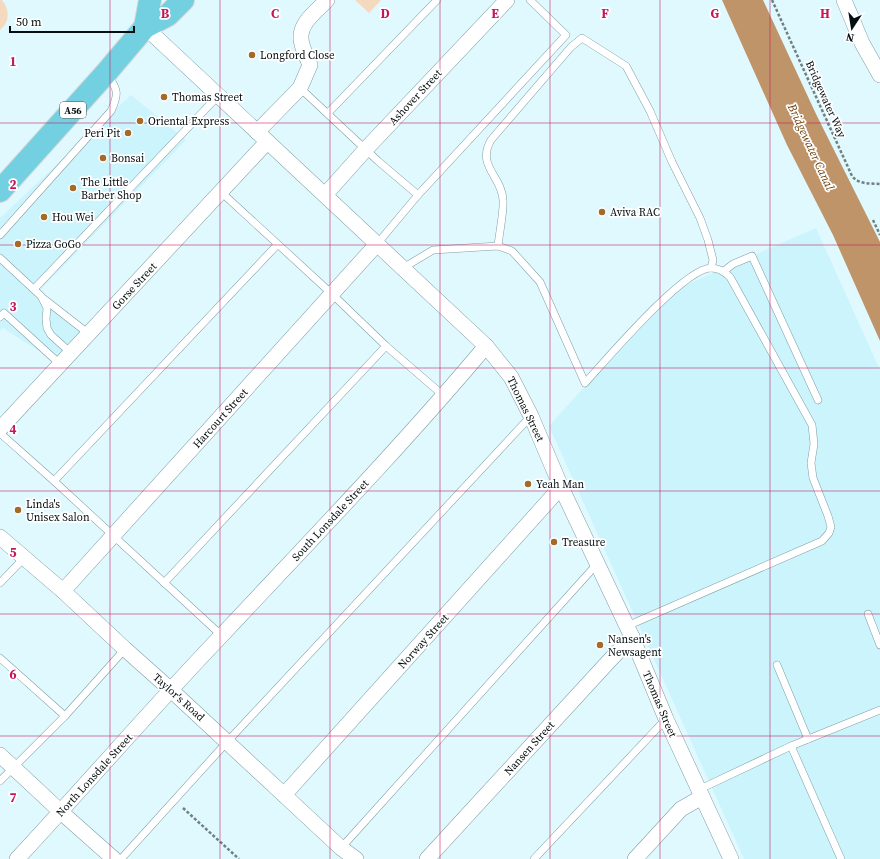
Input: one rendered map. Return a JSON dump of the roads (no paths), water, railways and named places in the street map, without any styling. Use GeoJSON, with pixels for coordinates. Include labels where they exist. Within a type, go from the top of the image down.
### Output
{"type":"FeatureCollection","features":[{"type":"Feature","properties":{"kind":"highway","name":"A56"},"geometry":{"type":"LineString","coordinates":[[145,27],[150,0]]}},
{"type":"Feature","properties":{"kind":"highway","name":"A56"},"geometry":{"type":"LineString","coordinates":[[0,191],[106,73],[145,27],[168,15],[183,0]]}},
{"type":"Feature","properties":{"kind":"street"},"geometry":{"type":"LineString","coordinates":[[262,137],[300,88],[310,65],[300,38],[301,32],[306,22],[328,0]]}},
{"type":"Feature","properties":{"kind":"street","name":"Ashover Street"},"geometry":{"type":"LineString","coordinates":[[325,195],[366,149],[507,0]]}},
{"type":"Feature","properties":{"kind":"street"},"geometry":{"type":"LineString","coordinates":[[844,0],[862,43],[880,76]]}},
{"type":"Feature","properties":{"kind":"street","name":"Thomas Street"},"geometry":{"type":"LineString","coordinates":[[145,27],[486,346],[511,377],[531,416],[561,487],[629,631],[726,857]]}},
{"type":"Feature","properties":{"kind":"street","name":"Gorse Street"},"geometry":{"type":"LineString","coordinates":[[0,429],[72,354],[221,192],[262,137]]}},
{"type":"Feature","properties":{"kind":"street","name":"Harcourt Street"},"geometry":{"type":"LineString","coordinates":[[63,592],[377,244]]}},
{"type":"Feature","properties":{"kind":"street","name":"South Lonsdale Street"},"geometry":{"type":"LineString","coordinates":[[171,690],[444,396],[486,346]]}},
{"type":"Feature","properties":{"kind":"street","name":"Norway Street"},"geometry":{"type":"LineString","coordinates":[[284,795],[561,487]]}},
{"type":"Feature","properties":{"kind":"street","name":"Taylor's Road"},"geometry":{"type":"LineString","coordinates":[[0,537],[171,690],[341,848],[356,859]]}},
{"type":"Feature","properties":{"kind":"street","name":"Nansen Street"},"geometry":{"type":"LineString","coordinates":[[427,859],[610,660],[629,631]]}},
{"type":"Feature","properties":{"kind":"street","name":"North Lonsdale Street"},"geometry":{"type":"LineString","coordinates":[[17,859],[171,690]]}},
{"type":"Feature","properties":{"kind":"street"},"geometry":{"type":"LineString","coordinates":[[0,755],[114,859]]}},
{"type":"Feature","properties":{"kind":"street"},"geometry":{"type":"LineString","coordinates":[[635,859],[681,809],[700,794]]}},
{"type":"Feature","properties":{"kind":"lane"},"geometry":{"type":"LineString","coordinates":[[328,113],[437,0]]}},
{"type":"Feature","properties":{"kind":"lane"},"geometry":{"type":"LineString","coordinates":[[377,244],[418,195],[566,35],[530,0]]}},
{"type":"Feature","properties":{"kind":"lane"},"geometry":{"type":"LineString","coordinates":[[498,246],[503,200],[500,189],[487,164],[487,147],[491,140],[571,47],[582,38],[626,66],[650,111],[672,162],[700,218],[713,260],[710,268]]}},
{"type":"Feature","properties":{"kind":"lane"},"geometry":{"type":"LineString","coordinates":[[0,235],[111,111],[116,99],[115,87],[106,73]]}},
{"type":"Feature","properties":{"kind":"lane"},"geometry":{"type":"LineString","coordinates":[[300,88],[418,195]]}},
{"type":"Feature","properties":{"kind":"lane"},"geometry":{"type":"LineString","coordinates":[[34,289],[218,96]]}},
{"type":"Feature","properties":{"kind":"lane"},"geometry":{"type":"LineString","coordinates":[[221,192],[386,346],[444,396]]}},
{"type":"Feature","properties":{"kind":"lane"},"geometry":{"type":"LineString","coordinates":[[54,481],[277,245]]}},
{"type":"Feature","properties":{"kind":"lane"},"geometry":{"type":"LineString","coordinates":[[403,268],[433,250],[498,246],[512,251],[540,282],[585,383],[651,311],[683,283],[703,270],[710,268],[724,271],[730,277],[812,425],[814,444],[811,463],[813,478],[821,502],[828,516],[830,527],[829,533],[822,541],[629,631]]}},
{"type":"Feature","properties":{"kind":"lane"},"geometry":{"type":"LineString","coordinates":[[724,271],[733,264],[752,256],[818,400]]}},
{"type":"Feature","properties":{"kind":"lane"},"geometry":{"type":"LineString","coordinates":[[0,258],[41,296],[90,334]]}},
{"type":"Feature","properties":{"kind":"lane"},"geometry":{"type":"LineString","coordinates":[[41,296],[47,308],[47,328],[51,335],[72,354]]}},
{"type":"Feature","properties":{"kind":"lane"},"geometry":{"type":"LineString","coordinates":[[0,317],[4,313],[61,365]]}},
{"type":"Feature","properties":{"kind":"lane"},"geometry":{"type":"LineString","coordinates":[[164,583],[386,346]]}},
{"type":"Feature","properties":{"kind":"lane"},"geometry":{"type":"LineString","coordinates":[[121,859],[174,799],[531,416]]}},
{"type":"Feature","properties":{"kind":"lane"},"geometry":{"type":"LineString","coordinates":[[0,433],[221,635]]}},
{"type":"Feature","properties":{"kind":"lane"},"geometry":{"type":"LineString","coordinates":[[0,584],[24,558]]}},
{"type":"Feature","properties":{"kind":"lane"},"geometry":{"type":"LineString","coordinates":[[341,848],[597,564]]}},
{"type":"Feature","properties":{"kind":"lane"},"geometry":{"type":"LineString","coordinates":[[868,614],[880,645]]}},
{"type":"Feature","properties":{"kind":"lane"},"geometry":{"type":"LineString","coordinates":[[0,781],[65,716],[125,650]]}},
{"type":"Feature","properties":{"kind":"lane"},"geometry":{"type":"LineString","coordinates":[[0,658],[65,716]]}},
{"type":"Feature","properties":{"kind":"lane"},"geometry":{"type":"LineString","coordinates":[[777,665],[808,739]]}},
{"type":"Feature","properties":{"kind":"lane"},"geometry":{"type":"LineString","coordinates":[[700,794],[792,746],[880,710]]}},
{"type":"Feature","properties":{"kind":"lane"},"geometry":{"type":"LineString","coordinates":[[534,859],[666,719]]}},
{"type":"Feature","properties":{"kind":"lane"},"geometry":{"type":"LineString","coordinates":[[792,746],[841,859]]}},
{"type":"Feature","properties":{"kind":"water","name":"Bridgewater Canal"},"geometry":{"type":"Polygon","coordinates":[[[722,0],[763,0],[816,114],[880,242],[880,341],[833,235],[787,145],[722,0]]]}},
{"type":"Feature","properties":{"kind":"place","name":"Longford Close"},"geometry":{"type":"Point","coordinates":[252,55]}},
{"type":"Feature","properties":{"kind":"place","name":"Thomas Street"},"geometry":{"type":"Point","coordinates":[164,97]}},
{"type":"Feature","properties":{"kind":"place","name":"Oriental Express"},"geometry":{"type":"Point","coordinates":[140,121]}},
{"type":"Feature","properties":{"kind":"place","name":"Peri Pit"},"geometry":{"type":"Point","coordinates":[128,133]}},
{"type":"Feature","properties":{"kind":"place","name":"Bonsai"},"geometry":{"type":"Point","coordinates":[103,158]}},
{"type":"Feature","properties":{"kind":"place","name":"The Little Barber Shop"},"geometry":{"type":"Point","coordinates":[73,188]}},
{"type":"Feature","properties":{"kind":"place","name":"Aviva RAC"},"geometry":{"type":"Point","coordinates":[602,212]}},
{"type":"Feature","properties":{"kind":"place","name":"Hou Wei"},"geometry":{"type":"Point","coordinates":[44,217]}},
{"type":"Feature","properties":{"kind":"place","name":"Pizza GoGo"},"geometry":{"type":"Point","coordinates":[18,244]}},
{"type":"Feature","properties":{"kind":"place","name":"Yeah Man"},"geometry":{"type":"Point","coordinates":[528,484]}},
{"type":"Feature","properties":{"kind":"place","name":"Linda's Unisex Salon"},"geometry":{"type":"Point","coordinates":[18,510]}},
{"type":"Feature","properties":{"kind":"place","name":"Treasure"},"geometry":{"type":"Point","coordinates":[554,542]}},
{"type":"Feature","properties":{"kind":"place","name":"Nansen's Newsagent"},"geometry":{"type":"Point","coordinates":[600,645]}}]}
